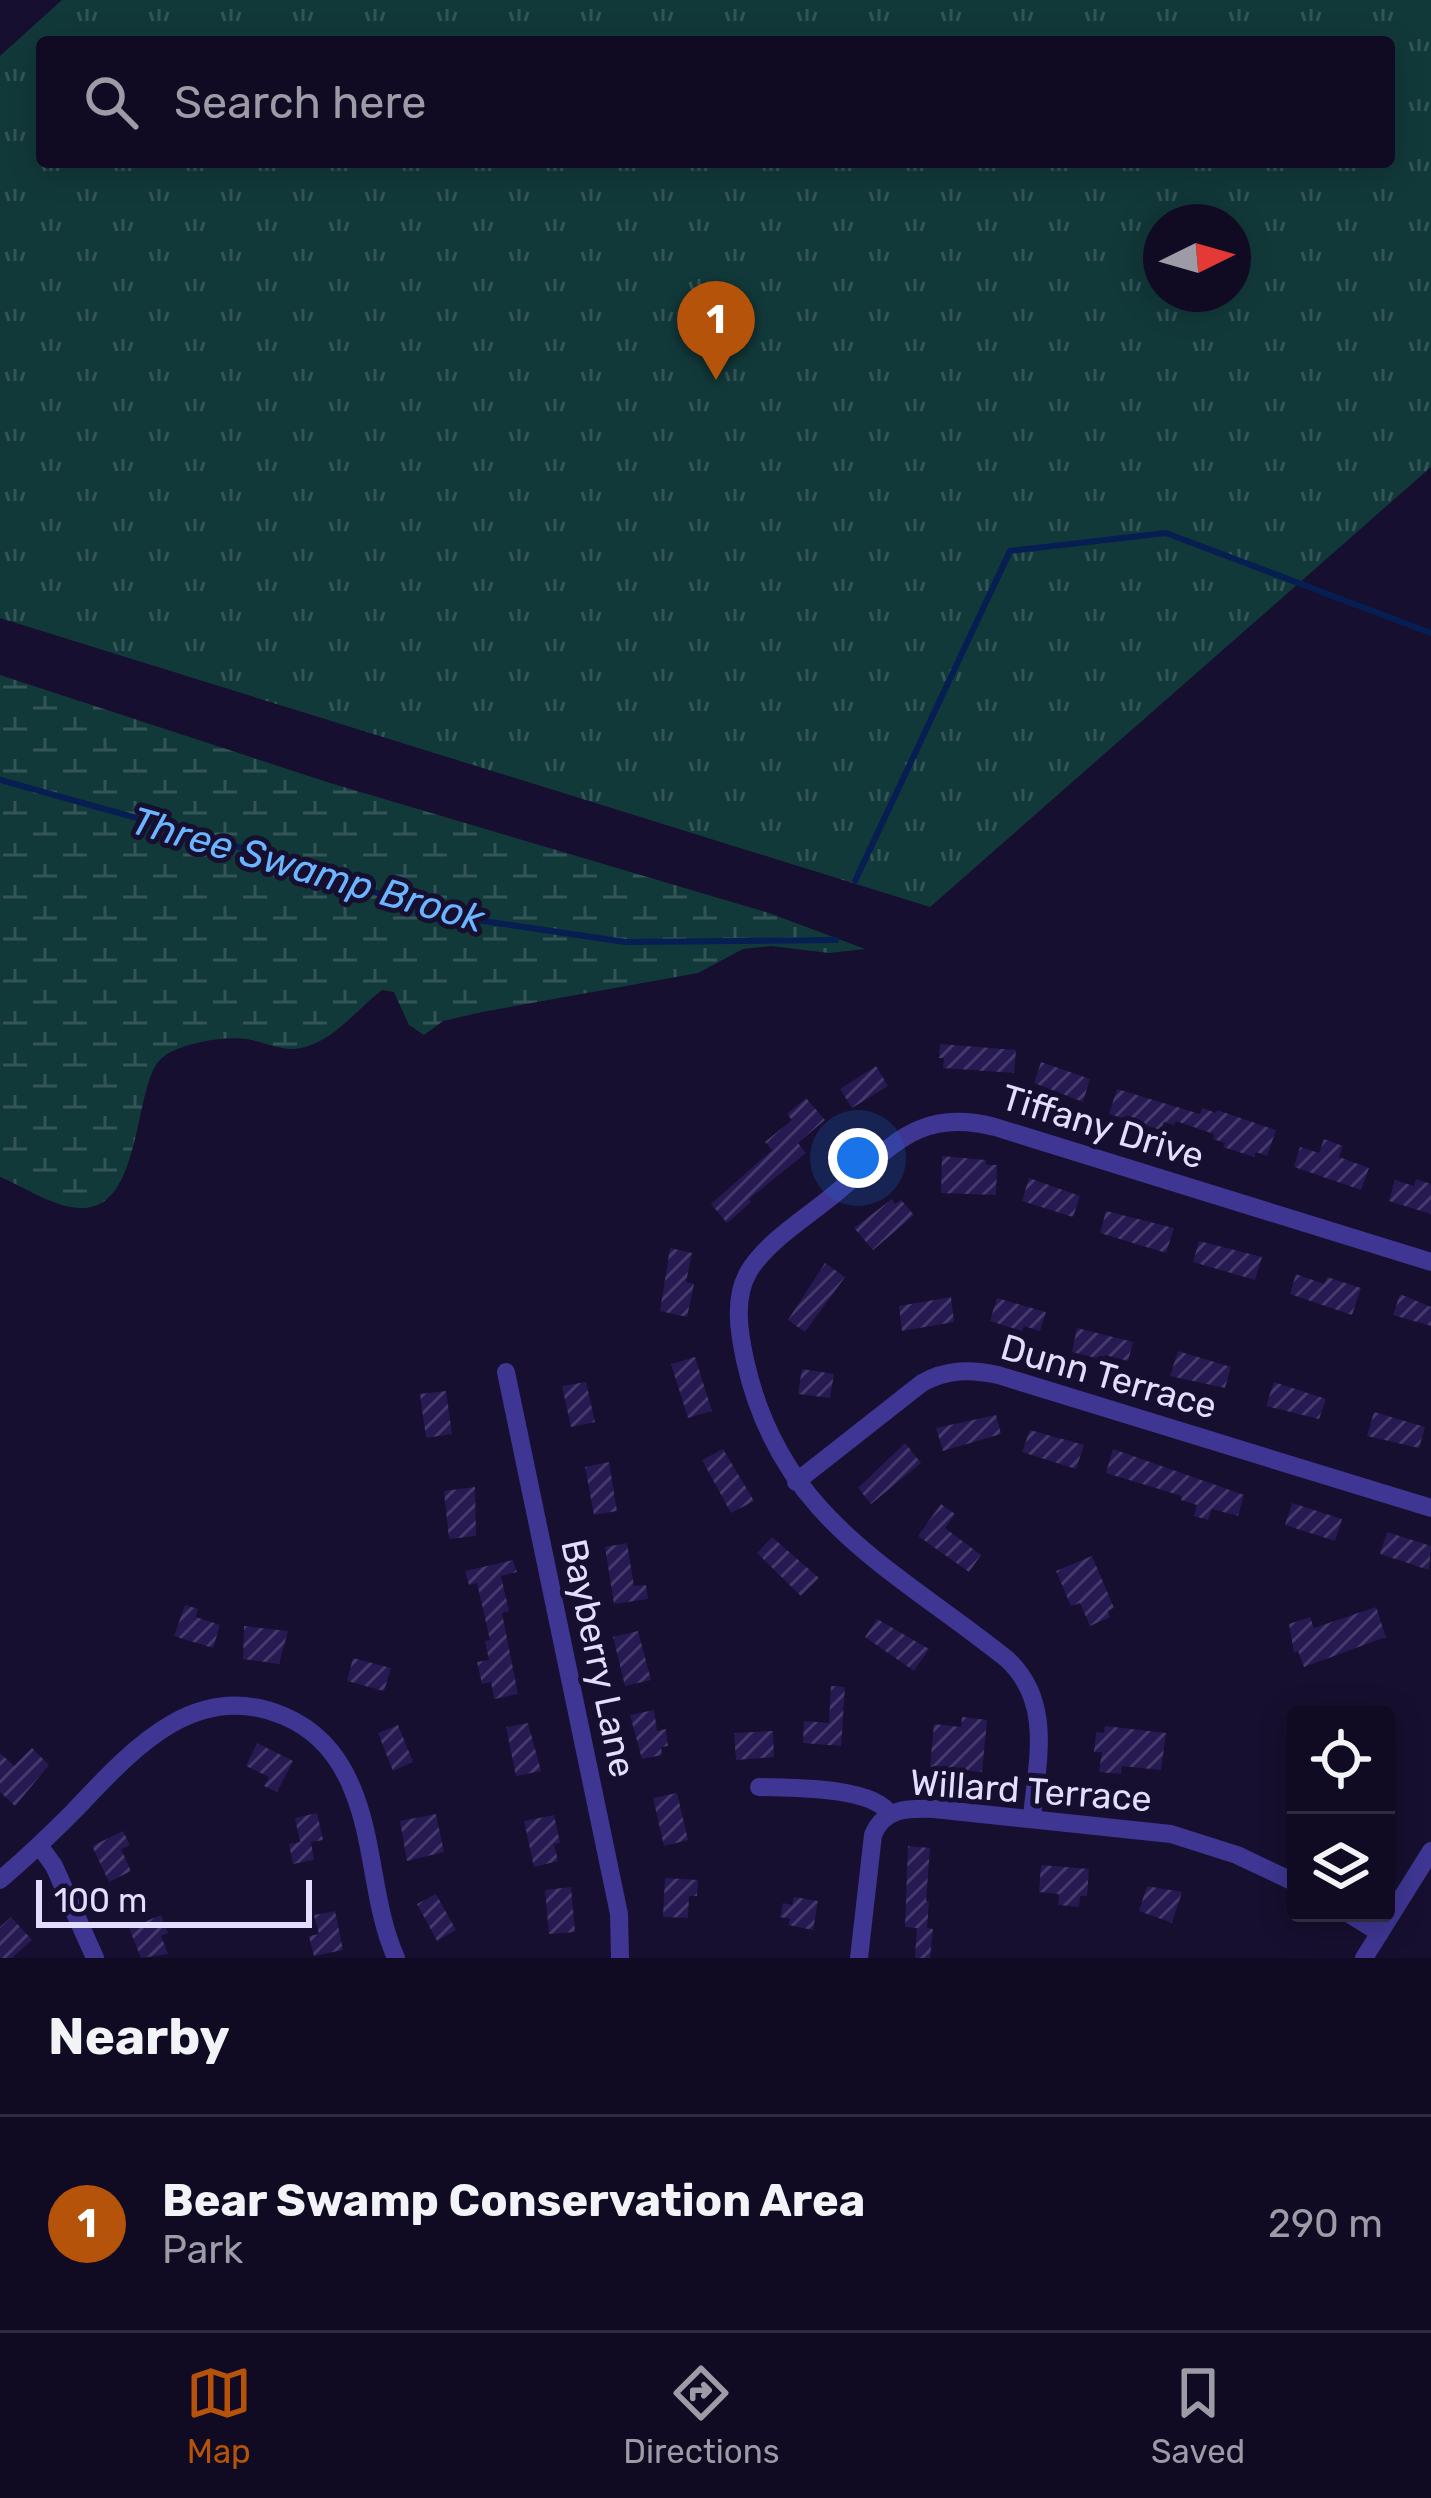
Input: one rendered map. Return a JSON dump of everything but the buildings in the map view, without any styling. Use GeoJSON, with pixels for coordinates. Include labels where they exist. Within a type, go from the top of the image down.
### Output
{"type":"FeatureCollection","features":[{"type":"Feature","properties":{"kind":"street","name":"Tiffany Drive"},"geometry":{"type":"LineString","coordinates":[[1032,1817],[1038,1717],[1034,1694],[1024,1676],[847,1537],[796,1482],[765,1428],[739,1328],[749,1270],[896,1143],[928,1124],[958,1120],[995,1127],[1431,1262]]}},
{"type":"Feature","properties":{"kind":"street","name":"Dunn Terrace"},"geometry":{"type":"LineString","coordinates":[[796,1482],[922,1383],[942,1374],[976,1371],[1431,1508]]}},
{"type":"Feature","properties":{"kind":"street","name":"Bayberry Lane"},"geometry":{"type":"LineString","coordinates":[[506,1372],[619,1914],[620,1958]]}},
{"type":"Feature","properties":{"kind":"street"},"geometry":{"type":"LineString","coordinates":[[0,1880],[133,1750],[177,1718],[226,1706],[275,1713],[317,1736],[351,1786],[384,1927],[396,1958]]}},
{"type":"Feature","properties":{"kind":"street","name":"Willard Terrace"},"geometry":{"type":"LineString","coordinates":[[759,1787],[858,1796],[880,1802],[890,1814],[924,1809],[1032,1817],[1185,1837],[1287,1879]]}},
{"type":"Feature","properties":{"kind":"street"},"geometry":{"type":"LineString","coordinates":[[859,1958],[873,1835],[890,1814]]}},
{"type":"Feature","properties":{"kind":"street"},"geometry":{"type":"LineString","coordinates":[[39,1845],[54,1866],[95,1958]]}},
{"type":"Feature","properties":{"kind":"street"},"geometry":{"type":"LineString","coordinates":[[1364,1958],[1431,1851]]}},
{"type":"Feature","properties":{"kind":"street"},"geometry":{"type":"LineString","coordinates":[[1362,1922],[1380,1933]]}},
{"type":"Feature","properties":{"kind":"green space"},"geometry":{"type":"Polygon","coordinates":[[[62,0],[1431,0],[1431,467],[930,907],[0,618],[0,56],[62,0]]]}},
{"type":"Feature","properties":{"kind":"green space"},"geometry":{"type":"Polygon","coordinates":[[[0,675],[330,783],[769,913],[865,949],[829,953],[771,946],[743,949],[698,973],[482,1012],[443,1021],[424,1035],[409,1025],[394,992],[382,990],[335,1032],[301,1048],[238,1038],[189,1045],[167,1054],[152,1072],[129,1159],[110,1196],[83,1208],[59,1204],[0,1177],[0,675]]]}},
{"type":"Feature","properties":{"kind":"waterway","name":"Three Swamp Brook"},"geometry":{"type":"LineString","coordinates":[[855,881],[1010,551],[1166,533],[1431,633]]}},
{"type":"Feature","properties":{"kind":"waterway","name":"Three Swamp Brook"},"geometry":{"type":"LineString","coordinates":[[0,780],[230,844],[443,915],[625,942],[836,940]]}},
{"type":"Feature","properties":{"kind":"place","name":"Bear Swamp Conservation Area"},"geometry":{"type":"Point","coordinates":[716,380]}}]}
